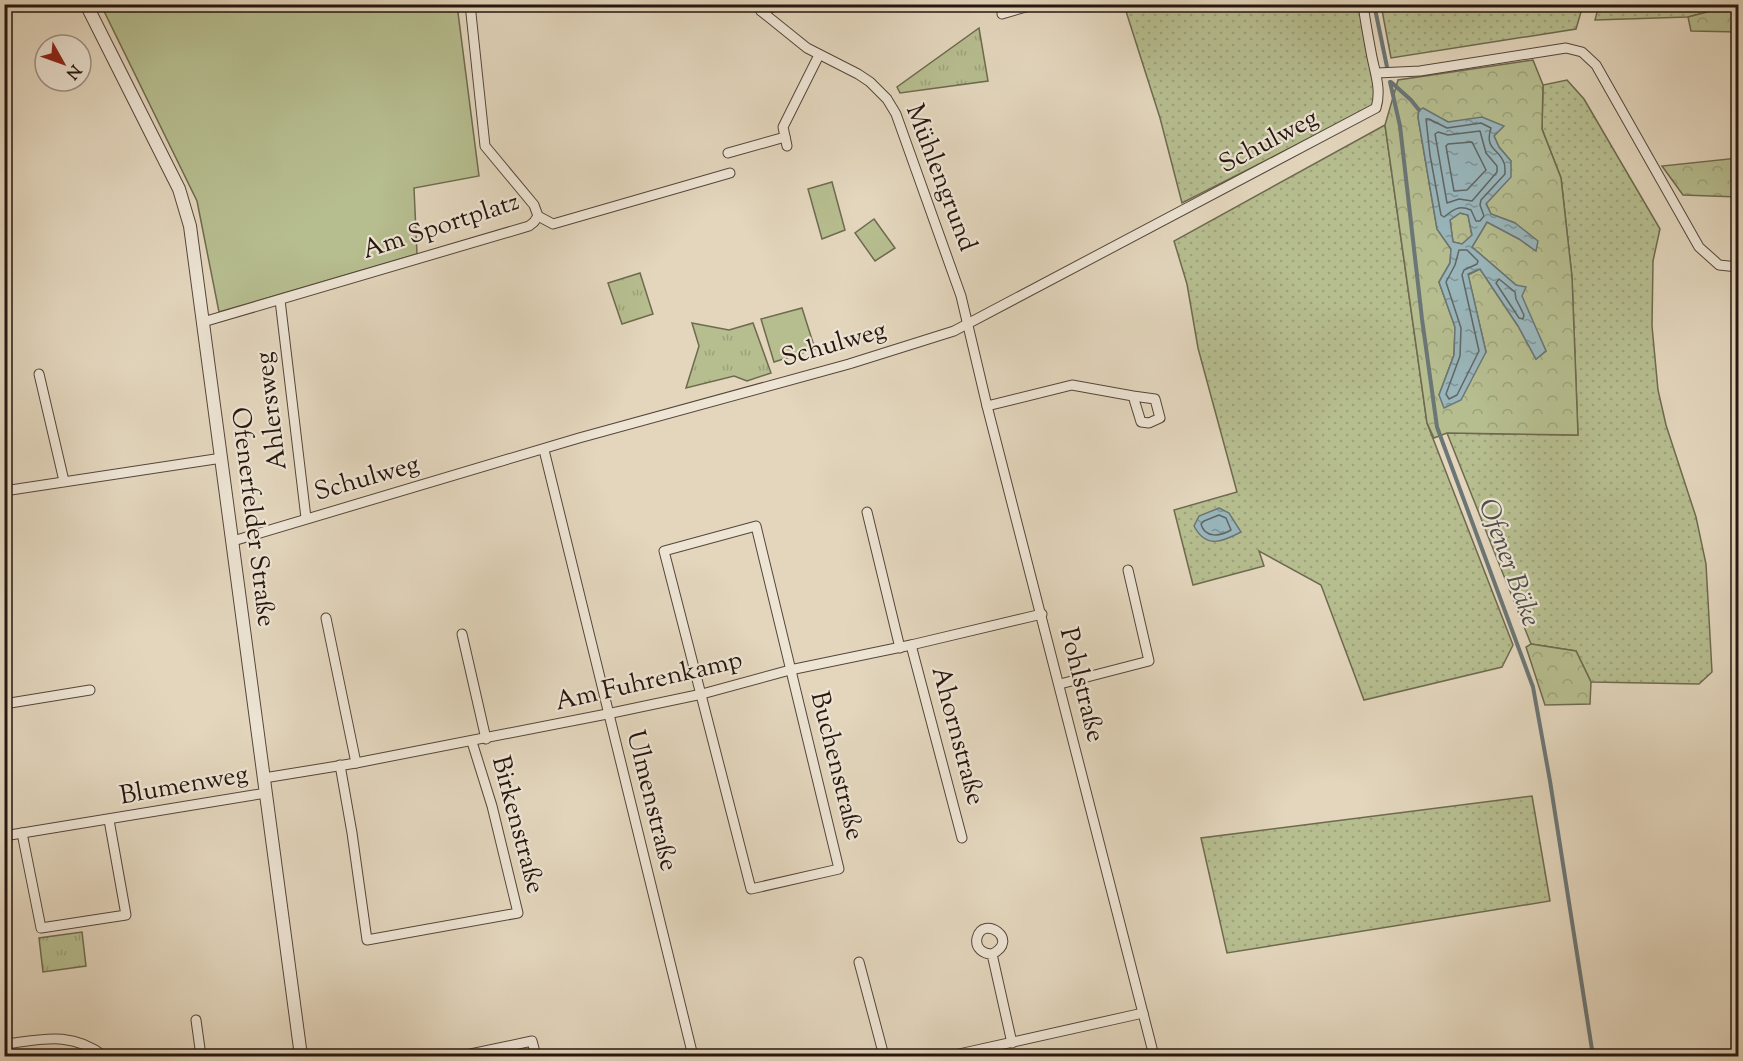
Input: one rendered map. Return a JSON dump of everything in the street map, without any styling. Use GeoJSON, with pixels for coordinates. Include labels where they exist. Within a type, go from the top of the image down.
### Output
{"type":"FeatureCollection","features":[{"type":"Feature","properties":{"kind":"street","name":"Ofenerfelder Straße"},"geometry":{"type":"LineString","coordinates":[[86,4],[182,198],[190,226],[301,1056]]}},
{"type":"Feature","properties":{"kind":"street"},"geometry":{"type":"LineString","coordinates":[[759,8],[781,4]]}},
{"type":"Feature","properties":{"kind":"street"},"geometry":{"type":"LineString","coordinates":[[1002,14],[1036,4]]}},
{"type":"Feature","properties":{"kind":"street"},"geometry":{"type":"LineString","coordinates":[[1363,4],[1371,55],[1377,73],[1420,71],[1566,48],[1582,52],[1596,65],[1699,247],[1719,265],[1738,267]]}},
{"type":"Feature","properties":{"kind":"street","name":"Am Sportplatz"},"geometry":{"type":"LineString","coordinates":[[203,321],[529,226],[534,222],[538,216],[534,205],[485,146],[471,5]]}},
{"type":"Feature","properties":{"kind":"street","name":"Mühlengrund"},"geometry":{"type":"LineString","coordinates":[[759,8],[807,48],[858,74],[887,99],[896,114],[961,296],[967,324]]}},
{"type":"Feature","properties":{"kind":"street"},"geometry":{"type":"LineString","coordinates":[[729,153],[786,141],[783,127],[819,55]]}},
{"type":"Feature","properties":{"kind":"street","name":"Schulweg"},"geometry":{"type":"LineString","coordinates":[[233,541],[579,438],[855,362],[954,332],[1376,108],[1378,102],[1377,73]]}},
{"type":"Feature","properties":{"kind":"street"},"geometry":{"type":"LineString","coordinates":[[538,216],[553,224],[730,173]]}},
{"type":"Feature","properties":{"kind":"street","name":"Ahlersweg"},"geometry":{"type":"LineString","coordinates":[[280,300],[306,518]]}},
{"type":"Feature","properties":{"kind":"street","name":"Pohlstraße"},"geometry":{"type":"LineString","coordinates":[[967,324],[1154,1056]]}},
{"type":"Feature","properties":{"kind":"street"},"geometry":{"type":"LineString","coordinates":[[39,374],[64,481]]}},
{"type":"Feature","properties":{"kind":"street"},"geometry":{"type":"LineString","coordinates":[[987,406],[1072,385],[1133,396]]}},
{"type":"Feature","properties":{"kind":"street","name":"Ulmenstraße"},"geometry":{"type":"LineString","coordinates":[[544,450],[607,714],[693,1056]]}},
{"type":"Feature","properties":{"kind":"street"},"geometry":{"type":"LineString","coordinates":[[4,491],[222,458]]}},
{"type":"Feature","properties":{"kind":"street"},"geometry":{"type":"LineString","coordinates":[[867,512],[900,648]]}},
{"type":"Feature","properties":{"kind":"street"},"geometry":{"type":"LineString","coordinates":[[702,694],[664,551],[756,526],[790,670]]}},
{"type":"Feature","properties":{"kind":"street"},"geometry":{"type":"LineString","coordinates":[[1060,684],[1149,661],[1128,570]]}},
{"type":"Feature","properties":{"kind":"street","name":"Am Fuhrenkamp"},"geometry":{"type":"LineString","coordinates":[[264,778],[356,764],[472,742],[702,694],[790,670],[900,648],[1042,614]]}},
{"type":"Feature","properties":{"kind":"street"},"geometry":{"type":"LineString","coordinates":[[326,618],[356,764]]}},
{"type":"Feature","properties":{"kind":"street"},"geometry":{"type":"LineString","coordinates":[[462,634],[486,739]]}},
{"type":"Feature","properties":{"kind":"street","name":"Ahornstraße"},"geometry":{"type":"LineString","coordinates":[[911,645],[962,838]]}},
{"type":"Feature","properties":{"kind":"street","name":"Buchenstraße"},"geometry":{"type":"LineString","coordinates":[[702,694],[751,889],[839,869],[790,670]]}},
{"type":"Feature","properties":{"kind":"street"},"geometry":{"type":"LineString","coordinates":[[4,704],[90,690]]}},
{"type":"Feature","properties":{"kind":"street","name":"Birkenstraße"},"geometry":{"type":"LineString","coordinates":[[340,765],[367,940],[518,913],[492,806],[472,742]]}},
{"type":"Feature","properties":{"kind":"street","name":"Blumenweg"},"geometry":{"type":"LineString","coordinates":[[4,836],[266,793]]}},
{"type":"Feature","properties":{"kind":"street","name":"Blumenweg"},"geometry":{"type":"LineString","coordinates":[[22,833],[40,928],[126,915],[109,820]]}},
{"type":"Feature","properties":{"kind":"street"},"geometry":{"type":"LineString","coordinates":[[992,954],[1012,1042]]}},
{"type":"Feature","properties":{"kind":"street"},"geometry":{"type":"LineString","coordinates":[[859,963],[884,1056]]}},
{"type":"Feature","properties":{"kind":"street"},"geometry":{"type":"LineString","coordinates":[[950,1056],[1143,1013]]}},
{"type":"Feature","properties":{"kind":"street"},"geometry":{"type":"LineString","coordinates":[[196,1020],[201,1056]]}},
{"type":"Feature","properties":{"kind":"street"},"geometry":{"type":"LineString","coordinates":[[13,1043],[48,1038],[70,1039],[93,1048],[104,1056]]}},
{"type":"Feature","properties":{"kind":"street"},"geometry":{"type":"LineString","coordinates":[[461,1056],[532,1041],[536,1056]]}},
{"type":"Feature","properties":{"kind":"green space"},"geometry":{"type":"Polygon","coordinates":[[[1381,4],[1583,5],[1576,29],[1391,58],[1381,4]]]}},
{"type":"Feature","properties":{"kind":"green space"},"geometry":{"type":"Polygon","coordinates":[[[1599,4],[1734,5],[1688,17],[1595,20],[1599,4]]]}},
{"type":"Feature","properties":{"kind":"green space"},"geometry":{"type":"Polygon","coordinates":[[[101,5],[457,5],[479,176],[414,188],[417,254],[219,312],[197,201],[101,5]]]}},
{"type":"Feature","properties":{"kind":"green space"},"geometry":{"type":"Polygon","coordinates":[[[1124,5],[1364,5],[1377,73],[1375,105],[1182,203],[1160,118],[1124,5]]]}},
{"type":"Feature","properties":{"kind":"green space"},"geometry":{"type":"Polygon","coordinates":[[[1738,5],[1738,32],[1691,31],[1688,17],[1738,5]]]}},
{"type":"Feature","properties":{"kind":"green space"},"geometry":{"type":"Polygon","coordinates":[[[979,28],[988,81],[900,93],[897,87],[979,28]]]}},
{"type":"Feature","properties":{"kind":"green space"},"geometry":{"type":"Polygon","coordinates":[[[1533,60],[1543,85],[1542,129],[1561,178],[1572,277],[1578,435],[1447,433],[1434,438],[1427,423],[1385,125],[1398,80],[1533,60]],[[1423,109],[1419,110],[1418,117],[1437,229],[1451,249],[1450,263],[1439,282],[1455,327],[1454,355],[1439,395],[1486,352],[1468,275],[1480,269],[1518,326],[1536,359],[1546,351],[1516,285],[1472,247],[1487,222],[1536,251],[1515,223],[1491,214],[1486,203],[1511,161],[1499,147],[1494,136],[1448,122],[1423,109]]]}},
{"type":"Feature","properties":{"kind":"green space"},"geometry":{"type":"Polygon","coordinates":[[[1567,80],[1584,99],[1660,229],[1653,261],[1652,326],[1658,390],[1666,425],[1696,517],[1706,564],[1712,672],[1699,684],[1591,682],[1576,651],[1531,644],[1447,433],[1578,435],[1572,277],[1561,178],[1542,129],[1543,85],[1567,80]]]}},
{"type":"Feature","properties":{"kind":"green space"},"geometry":{"type":"Polygon","coordinates":[[[1385,125],[1427,423],[1513,645],[1502,667],[1364,700],[1321,585],[1259,551],[1264,566],[1193,585],[1174,510],[1237,492],[1198,348],[1187,284],[1174,241],[1385,125]]]}},
{"type":"Feature","properties":{"kind":"green space"},"geometry":{"type":"Polygon","coordinates":[[[1738,158],[1738,197],[1683,195],[1662,166],[1738,158]]]}},
{"type":"Feature","properties":{"kind":"green space"},"geometry":{"type":"Polygon","coordinates":[[[832,182],[845,230],[822,239],[808,189],[832,182]]]}},
{"type":"Feature","properties":{"kind":"green space"},"geometry":{"type":"Polygon","coordinates":[[[1460,213],[1468,215],[1472,236],[1462,244],[1453,242],[1450,220],[1460,213]]]}},
{"type":"Feature","properties":{"kind":"green space"},"geometry":{"type":"Polygon","coordinates":[[[874,219],[895,248],[875,261],[855,233],[874,219]]]}},
{"type":"Feature","properties":{"kind":"green space"},"geometry":{"type":"Polygon","coordinates":[[[640,273],[653,314],[622,324],[608,283],[640,273]]]}},
{"type":"Feature","properties":{"kind":"green space"},"geometry":{"type":"Polygon","coordinates":[[[802,308],[815,349],[774,362],[761,319],[802,308]]]}},
{"type":"Feature","properties":{"kind":"green space"},"geometry":{"type":"Polygon","coordinates":[[[692,323],[729,330],[753,323],[771,373],[747,381],[734,376],[686,388],[699,346],[692,323]]]}},
{"type":"Feature","properties":{"kind":"green space"},"geometry":{"type":"Polygon","coordinates":[[[1531,644],[1576,651],[1591,682],[1590,704],[1545,705],[1526,647],[1531,644]]]}},
{"type":"Feature","properties":{"kind":"green space"},"geometry":{"type":"Polygon","coordinates":[[[1532,796],[1550,901],[1227,953],[1201,838],[1532,796]]]}},
{"type":"Feature","properties":{"kind":"green space"},"geometry":{"type":"Polygon","coordinates":[[[82,932],[86,966],[43,972],[39,938],[82,932]]]}},
{"type":"Feature","properties":{"kind":"water"},"geometry":{"type":"Polygon","coordinates":[[[1423,108],[1448,122],[1482,117],[1504,126],[1494,136],[1499,147],[1511,161],[1511,177],[1486,204],[1491,214],[1515,223],[1538,241],[1536,251],[1487,222],[1472,247],[1516,285],[1526,287],[1522,296],[1546,351],[1536,359],[1518,326],[1480,269],[1468,274],[1486,352],[1461,400],[1444,408],[1439,395],[1454,355],[1455,327],[1439,282],[1450,263],[1451,249],[1437,229],[1418,117],[1419,110],[1423,108]],[[1460,213],[1450,220],[1453,242],[1462,244],[1472,235],[1468,215],[1460,213]]]}},
{"type":"Feature","properties":{"kind":"water"},"geometry":{"type":"Polygon","coordinates":[[[1219,508],[1229,513],[1241,532],[1221,541],[1209,541],[1194,526],[1199,516],[1219,508]]]}},
{"type":"Feature","properties":{"kind":"waterway"},"geometry":{"type":"LineString","coordinates":[[1374,4],[1387,67]]}},
{"type":"Feature","properties":{"kind":"waterway","name":"Ofener Bäke"},"geometry":{"type":"LineString","coordinates":[[1390,82],[1400,126],[1437,427],[1533,687],[1593,1056]]}},
{"type":"Feature","properties":{"kind":"waterway"},"geometry":{"type":"LineString","coordinates":[[1391,82],[1419,110]]}}]}
